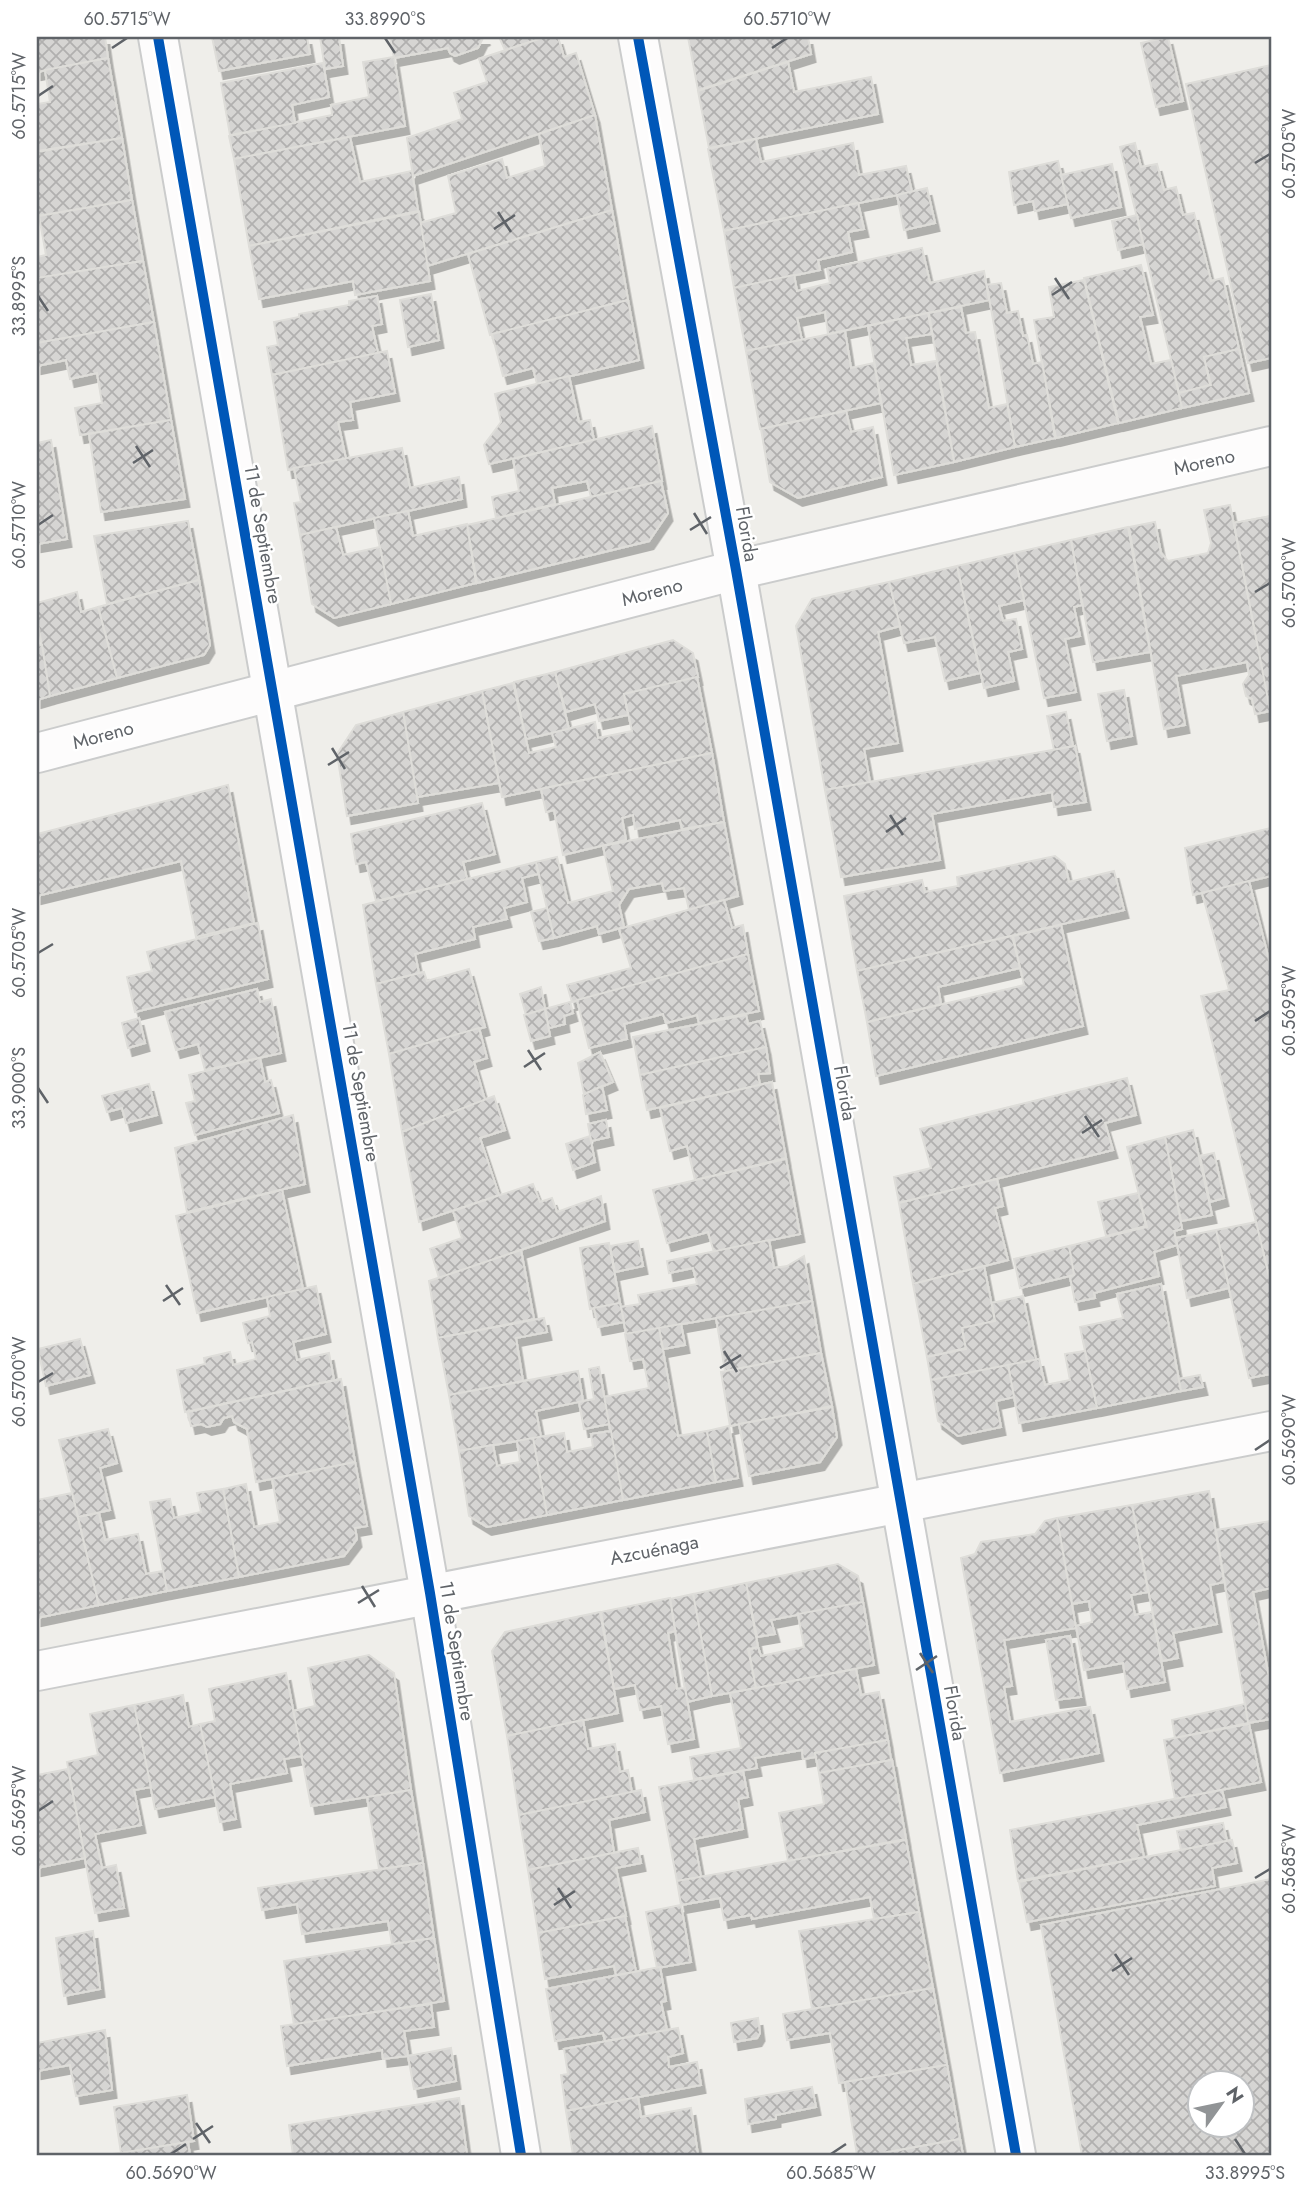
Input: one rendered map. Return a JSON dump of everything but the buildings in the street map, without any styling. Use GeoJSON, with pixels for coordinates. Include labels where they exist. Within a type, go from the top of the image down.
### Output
{"type":"FeatureCollection","features":[{"type":"Feature","properties":{"kind":"street","name":"11 de Septiembre"},"geometry":{"type":"LineString","coordinates":[[158,37],[430,1593],[521,2155]]}},
{"type":"Feature","properties":{"kind":"street","name":"Florida"},"geometry":{"type":"LineString","coordinates":[[638,37],[736,570],[1016,2155]]}},
{"type":"Feature","properties":{"kind":"street","name":"Moreno"},"geometry":{"type":"LineString","coordinates":[[37,753],[736,570],[1271,446]]}},
{"type":"Feature","properties":{"kind":"street","name":"Azcuénaga"},"geometry":{"type":"LineString","coordinates":[[37,1671],[1271,1431]]}},
{"type":"Feature","properties":{"kind":"cycle path"},"geometry":{"type":"LineString","coordinates":[[158,37],[430,1593],[521,2155]]}},
{"type":"Feature","properties":{"kind":"cycle path"},"geometry":{"type":"LineString","coordinates":[[638,37],[736,570],[1016,2155]]}}]}
